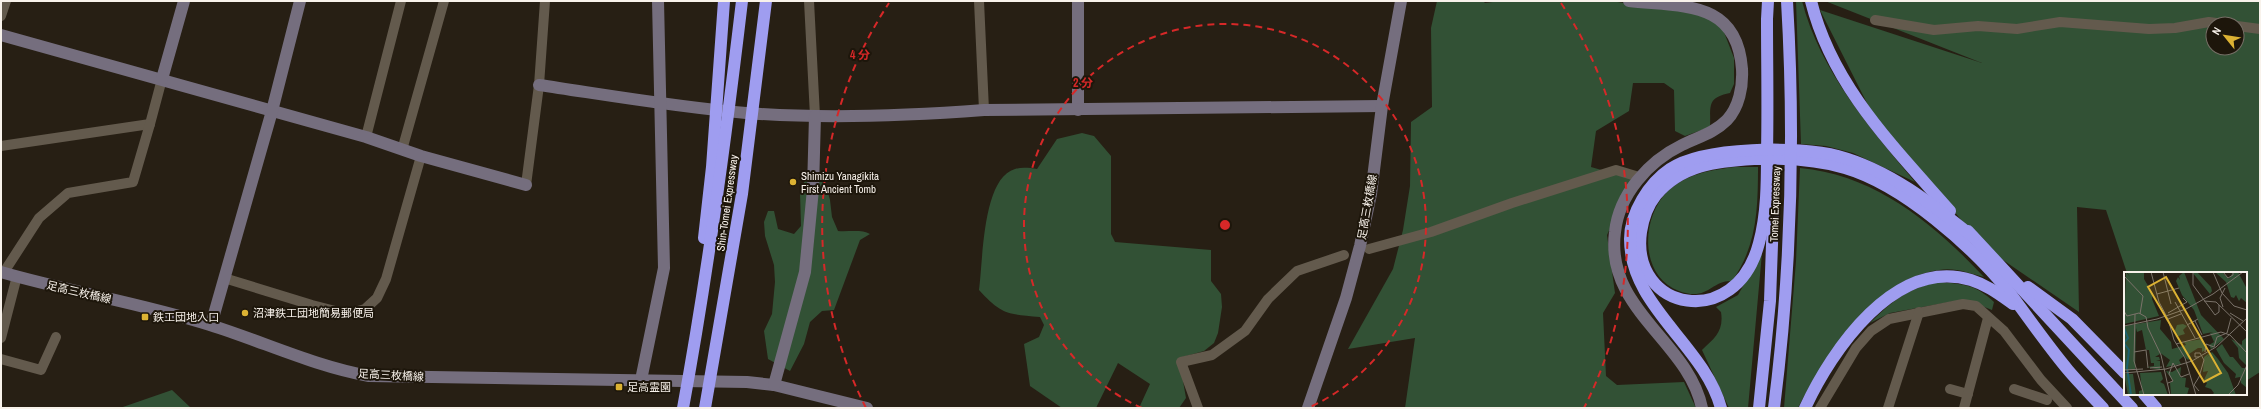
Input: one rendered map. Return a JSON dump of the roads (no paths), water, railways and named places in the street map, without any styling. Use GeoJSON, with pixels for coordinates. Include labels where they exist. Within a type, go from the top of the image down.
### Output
{"type":"FeatureCollection","features":[{"type":"Feature","properties":{"kind":"highway"},"geometry":{"type":"LineString","coordinates":[[683,408],[712,167],[724,1]]}},
{"type":"Feature","properties":{"kind":"highway","name":"Shin-Tomei Expressway"},"geometry":{"type":"LineString","coordinates":[[683,408],[699,319],[722,167],[742,1]]}},
{"type":"Feature","properties":{"kind":"highway","name":"Shin-Tomei Expressway"},"geometry":{"type":"LineString","coordinates":[[706,408],[731,262],[754,101],[766,1]]}},
{"type":"Feature","properties":{"kind":"highway"},"geometry":{"type":"LineString","coordinates":[[754,101],[772,1]]}},
{"type":"Feature","properties":{"kind":"highway","name":"Tomei Expressway"},"geometry":{"type":"LineString","coordinates":[[1759,408],[1770,301],[1771,130],[1769,1]]}},
{"type":"Feature","properties":{"kind":"highway","name":"Tomei Expressway"},"geometry":{"type":"LineString","coordinates":[[1774,408],[1784,307],[1790,176],[1787,1]]}},
{"type":"Feature","properties":{"kind":"highway"},"geometry":{"type":"LineString","coordinates":[[1811,1],[1820,30],[1839,72],[1868,116],[1973,237],[2012,276],[2050,320],[2132,408]]}},
{"type":"Feature","properties":{"kind":"highway"},"geometry":{"type":"LineString","coordinates":[[1721,408],[1698,360],[1667,322],[1641,284],[1632,261],[1630,237],[1637,211],[1651,187],[1670,169],[1692,159],[1734,151],[1796,150],[1838,156],[1882,173],[1924,197],[1973,237]]}},
{"type":"Feature","properties":{"kind":"highway"},"geometry":{"type":"LineString","coordinates":[[1770,175],[1759,243],[1750,267],[1738,284],[1721,297],[1701,302],[1673,296],[1655,283],[1645,268],[1640,249],[1640,236],[1646,212],[1652,200],[1669,182],[1690,169],[1717,162],[1758,159],[1800,160],[1847,169],[1877,182],[1908,200],[1964,246],[1998,280],[2069,371],[2103,408]]}},
{"type":"Feature","properties":{"kind":"highway"},"geometry":{"type":"LineString","coordinates":[[1805,408],[1833,359],[1845,342],[1879,305],[1903,288],[1923,280],[1944,276],[1969,280],[1992,290],[2022,311]]}},
{"type":"Feature","properties":{"kind":"highway"},"geometry":{"type":"LineString","coordinates":[[2012,276],[2072,319],[2124,372]]}},
{"type":"Feature","properties":{"kind":"highway"},"geometry":{"type":"LineString","coordinates":[[2145,395],[2156,408]]}},
{"type":"Feature","properties":{"kind":"street"},"geometry":{"type":"LineString","coordinates":[[1,16],[6,1]]}},
{"type":"Feature","properties":{"kind":"street"},"geometry":{"type":"LineString","coordinates":[[1,338],[8,274],[6,269],[39,218],[68,194],[133,182],[184,1]]}},
{"type":"Feature","properties":{"kind":"street"},"geometry":{"type":"LineString","coordinates":[[211,325],[272,111],[300,1]]}},
{"type":"Feature","properties":{"kind":"street"},"geometry":{"type":"LineString","coordinates":[[366,137],[402,1]]}},
{"type":"Feature","properties":{"kind":"street"},"geometry":{"type":"LineString","coordinates":[[402,150],[444,1]]}},
{"type":"Feature","properties":{"kind":"street"},"geometry":{"type":"LineString","coordinates":[[1,35],[366,137],[421,156],[526,185],[539,85],[545,1]]}},
{"type":"Feature","properties":{"kind":"street"},"geometry":{"type":"LineString","coordinates":[[645,380],[664,268],[658,1]]}},
{"type":"Feature","properties":{"kind":"street"},"geometry":{"type":"LineString","coordinates":[[774,385],[805,272],[813,189],[814,116],[810,1]]}},
{"type":"Feature","properties":{"kind":"street"},"geometry":{"type":"LineString","coordinates":[[979,1],[984,110]]}},
{"type":"Feature","properties":{"kind":"street"},"geometry":{"type":"LineString","coordinates":[[1078,1],[1078,110]]}},
{"type":"Feature","properties":{"kind":"street","name":"足高三枚橋線"},"geometry":{"type":"LineString","coordinates":[[1308,408],[1346,298],[1360,246],[1371,194],[1382,106],[1401,1]]}},
{"type":"Feature","properties":{"kind":"street"},"geometry":{"type":"LineString","coordinates":[[1629,1],[1703,9],[1720,19],[1730,28],[1737,42],[1742,75],[1741,92],[1734,110],[1717,129],[1668,153],[1639,176],[1619,214],[1614,231],[1614,248],[1621,282],[1630,300],[1685,370],[1699,393],[1702,408]]}},
{"type":"Feature","properties":{"kind":"street"},"geometry":{"type":"LineString","coordinates":[[1875,20],[1934,30],[1978,26],[2017,29],[2060,22],[2149,29],[2175,28],[2205,23]]}},
{"type":"Feature","properties":{"kind":"street"},"geometry":{"type":"LineString","coordinates":[[2245,27],[2260,29]]}},
{"type":"Feature","properties":{"kind":"street"},"geometry":{"type":"LineString","coordinates":[[539,85],[690,107],[814,116],[927,115],[984,110],[1382,106]]}},
{"type":"Feature","properties":{"kind":"street"},"geometry":{"type":"LineString","coordinates":[[1,146],[150,124]]}},
{"type":"Feature","properties":{"kind":"street"},"geometry":{"type":"LineString","coordinates":[[224,278],[347,314],[365,309],[377,298],[386,279],[421,156]]}},
{"type":"Feature","properties":{"kind":"street"},"geometry":{"type":"LineString","coordinates":[[1369,250],[1431,232],[1512,202],[1616,170],[1639,176]]}},
{"type":"Feature","properties":{"kind":"street"},"geometry":{"type":"LineString","coordinates":[[1198,408],[1181,362],[1212,355],[1245,331],[1272,295],[1297,271],[1344,255]]}},
{"type":"Feature","properties":{"kind":"street","name":"足高三枚橋線"},"geometry":{"type":"LineString","coordinates":[[8,274],[173,314],[211,325],[319,365],[369,376],[747,382],[774,385],[867,408]]}},
{"type":"Feature","properties":{"kind":"street"},"geometry":{"type":"LineString","coordinates":[[1820,408],[1856,348],[1871,331],[1889,319],[1963,304],[1976,306],[2004,331],[2067,408]]}},
{"type":"Feature","properties":{"kind":"street"},"geometry":{"type":"LineString","coordinates":[[1888,408],[1919,312]]}},
{"type":"Feature","properties":{"kind":"street"},"geometry":{"type":"LineString","coordinates":[[1964,408],[1988,318]]}},
{"type":"Feature","properties":{"kind":"street"},"geometry":{"type":"LineString","coordinates":[[1,359],[41,370],[56,337]]}},
{"type":"Feature","properties":{"kind":"street"},"geometry":{"type":"LineString","coordinates":[[1950,389],[1968,394]]}},
{"type":"Feature","properties":{"kind":"street"},"geometry":{"type":"LineString","coordinates":[[2014,389],[2046,404],[2051,390]]}},
{"type":"Feature","properties":{"kind":"place","name":"Shimizu Yanagikita First Ancient Tomb"},"geometry":{"type":"Point","coordinates":[793,182]}},
{"type":"Feature","properties":{"kind":"place","name":"沼津鉄工団地簡易郵便局"},"geometry":{"type":"Point","coordinates":[245,313]}},
{"type":"Feature","properties":{"kind":"place","name":"鉄工団地入口"},"geometry":{"type":"Point","coordinates":[145,317]}},
{"type":"Feature","properties":{"kind":"place","name":"足高霊園"},"geometry":{"type":"Point","coordinates":[619,387]}}]}
